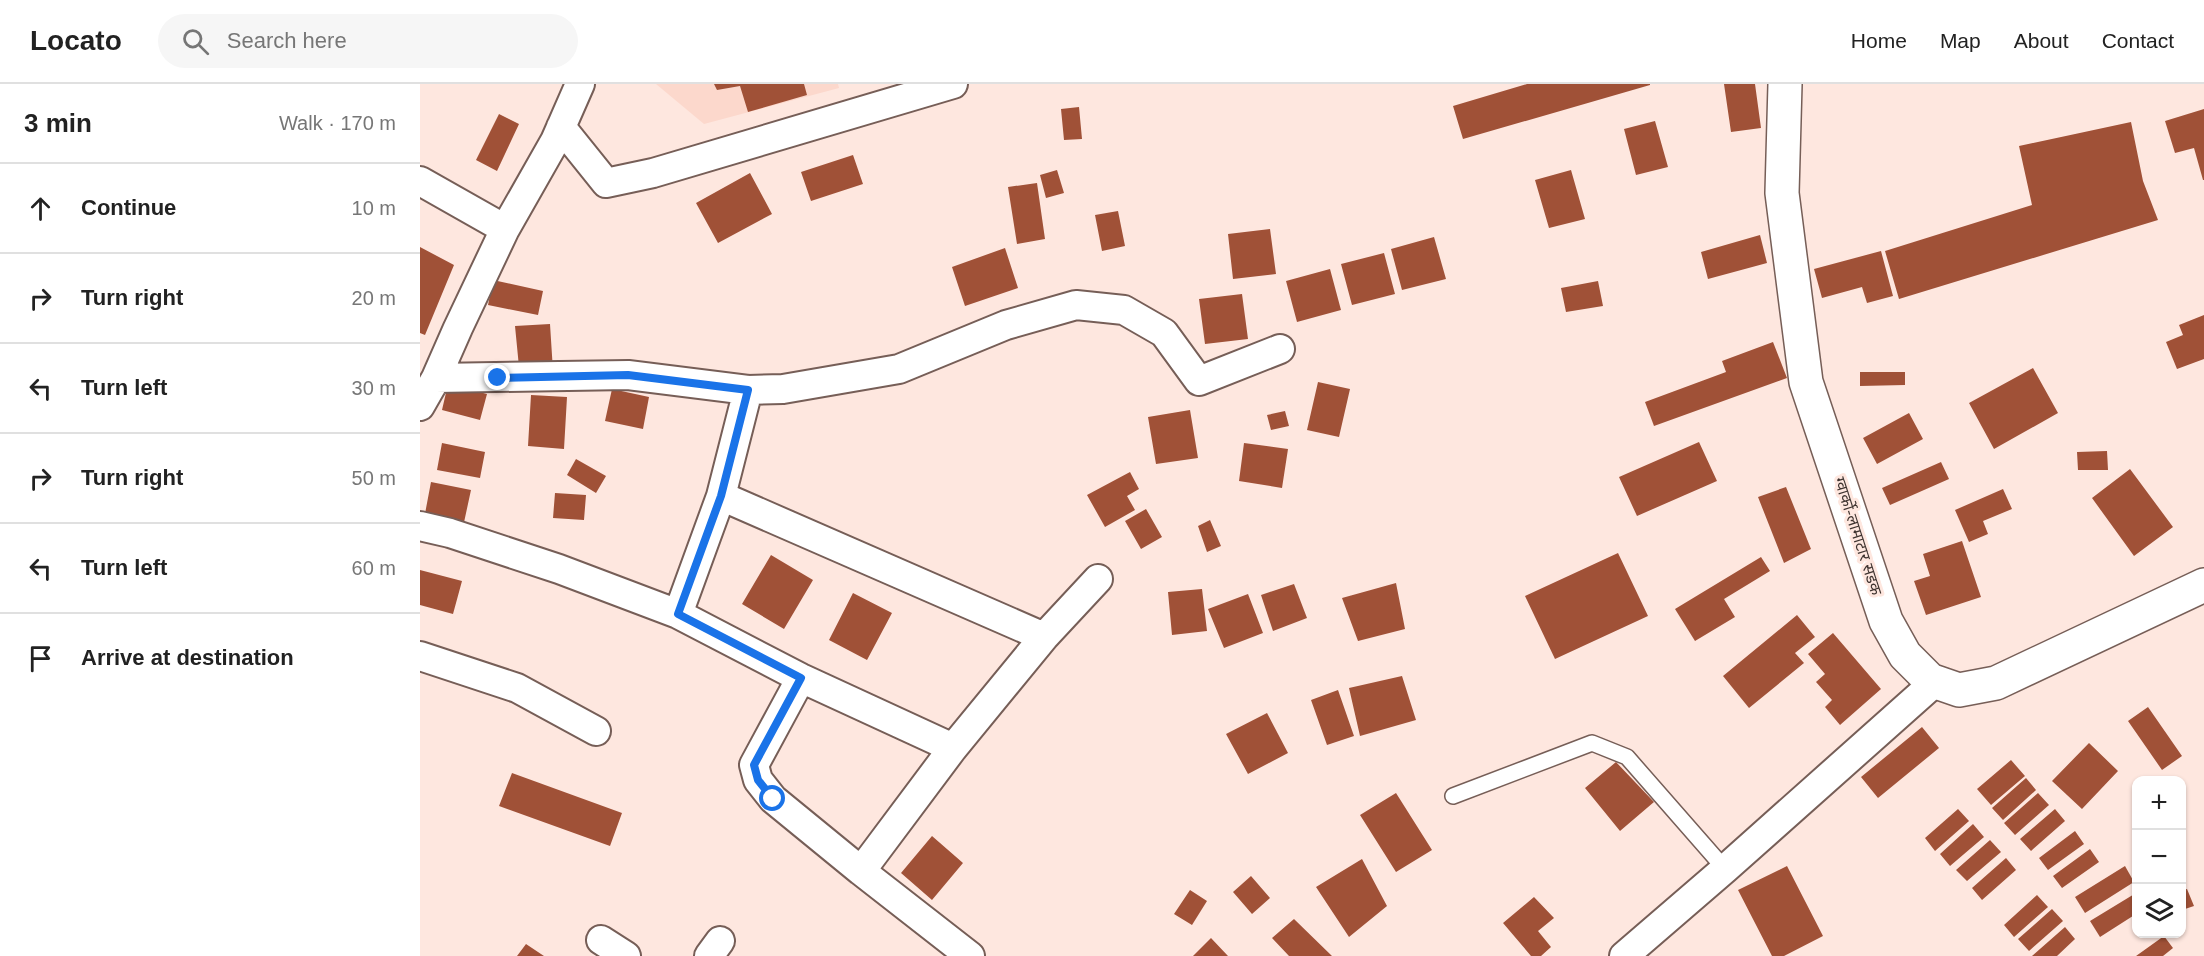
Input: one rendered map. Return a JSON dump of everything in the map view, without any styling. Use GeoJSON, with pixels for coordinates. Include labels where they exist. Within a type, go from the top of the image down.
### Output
{"type":"FeatureCollection","features":[{"type":"Feature","properties":{"kind":"main road","name":"ग्वार्को-लामाटार सडक"},"geometry":{"type":"LineString","coordinates":[[1785,84],[1782,193],[1806,382],[1886,621],[1905,654],[1930,680],[1959,690],[1996,683],[2204,585]]}},
{"type":"Feature","properties":{"kind":"street"},"geometry":{"type":"LineString","coordinates":[[420,406],[436,378],[505,229],[555,141],[580,84]]}},
{"type":"Feature","properties":{"kind":"street"},"geometry":{"type":"LineString","coordinates":[[561,127],[606,183],[652,173],[953,84]]}},
{"type":"Feature","properties":{"kind":"street"},"geometry":{"type":"LineString","coordinates":[[420,180],[505,229]]}},
{"type":"Feature","properties":{"kind":"street"},"geometry":{"type":"LineString","coordinates":[[436,378],[628,375],[748,390],[783,389],[899,369],[1006,326],[1076,306],[1124,310],[1164,333],[1199,381],[1280,349]]}},
{"type":"Feature","properties":{"kind":"street"},"geometry":{"type":"LineString","coordinates":[[678,614],[721,496],[748,390]]}},
{"type":"Feature","properties":{"kind":"street"},"geometry":{"type":"LineString","coordinates":[[721,496],[1044,637]]}},
{"type":"Feature","properties":{"kind":"street"},"geometry":{"type":"LineString","coordinates":[[420,526],[450,533],[559,569],[678,614],[801,678],[953,748]]}},
{"type":"Feature","properties":{"kind":"street"},"geometry":{"type":"LineString","coordinates":[[861,871],[953,748],[1044,637],[1098,579]]}},
{"type":"Feature","properties":{"kind":"street"},"geometry":{"type":"LineString","coordinates":[[420,656],[517,688],[596,731]]}},
{"type":"Feature","properties":{"kind":"street"},"geometry":{"type":"LineString","coordinates":[[801,678],[754,765],[758,780],[773,799],[970,956]]}},
{"type":"Feature","properties":{"kind":"street"},"geometry":{"type":"LineString","coordinates":[[1624,956],[1935,682]]}},
{"type":"Feature","properties":{"kind":"street"},"geometry":{"type":"LineString","coordinates":[[601,940],[626,956]]}},
{"type":"Feature","properties":{"kind":"lane"},"geometry":{"type":"LineString","coordinates":[[1454,796],[1592,743],[1627,757],[1725,869]]}},
{"type":"Feature","properties":{"kind":"shaded area"},"geometry":{"type":"Polygon","coordinates":[[[656,84],[838,84],[839,88],[704,124],[656,84]]]}},
{"type":"Feature","properties":{"kind":"building"},"geometry":{"type":"Polygon","coordinates":[[[714,84],[804,84],[807,95],[748,112],[740,86],[717,90],[714,84]]]}},
{"type":"Feature","properties":{"kind":"building"},"geometry":{"type":"Polygon","coordinates":[[[1527,84],[1650,85],[1463,139],[1453,106],[1527,84]]]}},
{"type":"Feature","properties":{"kind":"building"},"geometry":{"type":"Polygon","coordinates":[[[1724,84],[1755,84],[1761,128],[1731,132],[1724,84]]]}},
{"type":"Feature","properties":{"kind":"building"},"geometry":{"type":"Polygon","coordinates":[[[1079,107],[1082,139],[1064,140],[1061,109],[1079,107]]]}},
{"type":"Feature","properties":{"kind":"building"},"geometry":{"type":"Polygon","coordinates":[[[2204,109],[2203,180],[2194,148],[2175,153],[2165,121],[2204,109]]]}},
{"type":"Feature","properties":{"kind":"building"},"geometry":{"type":"Polygon","coordinates":[[[499,114],[519,124],[497,171],[476,160],[499,114]]]}},
{"type":"Feature","properties":{"kind":"building"},"geometry":{"type":"Polygon","coordinates":[[[1655,121],[1668,167],[1636,175],[1624,129],[1655,121]]]}},
{"type":"Feature","properties":{"kind":"building"},"geometry":{"type":"Polygon","coordinates":[[[2131,122],[2143,181],[2158,220],[1899,299],[1885,251],[2032,205],[2019,146],[2131,122]]]}},
{"type":"Feature","properties":{"kind":"building"},"geometry":{"type":"Polygon","coordinates":[[[853,155],[863,184],[811,201],[801,172],[853,155]]]}},
{"type":"Feature","properties":{"kind":"building"},"geometry":{"type":"Polygon","coordinates":[[[1057,170],[1064,193],[1046,198],[1040,175],[1057,170]]]}},
{"type":"Feature","properties":{"kind":"building"},"geometry":{"type":"Polygon","coordinates":[[[1571,170],[1585,219],[1549,228],[1535,180],[1571,170]]]}},
{"type":"Feature","properties":{"kind":"building"},"geometry":{"type":"Polygon","coordinates":[[[750,173],[772,214],[718,243],[696,203],[750,173]]]}},
{"type":"Feature","properties":{"kind":"building"},"geometry":{"type":"Polygon","coordinates":[[[1037,183],[1045,239],[1017,244],[1008,187],[1037,183]]]}},
{"type":"Feature","properties":{"kind":"building"},"geometry":{"type":"Polygon","coordinates":[[[1118,211],[1125,246],[1102,251],[1095,215],[1118,211]]]}},
{"type":"Feature","properties":{"kind":"building"},"geometry":{"type":"Polygon","coordinates":[[[1270,229],[1276,274],[1233,279],[1228,234],[1270,229]]]}},
{"type":"Feature","properties":{"kind":"building"},"geometry":{"type":"Polygon","coordinates":[[[1760,235],[1767,263],[1708,279],[1701,252],[1760,235]]]}},
{"type":"Feature","properties":{"kind":"building"},"geometry":{"type":"Polygon","coordinates":[[[1434,237],[1446,279],[1402,290],[1391,249],[1434,237]]]}},
{"type":"Feature","properties":{"kind":"building"},"geometry":{"type":"Polygon","coordinates":[[[420,247],[454,265],[425,335],[420,333],[420,247]]]}},
{"type":"Feature","properties":{"kind":"building"},"geometry":{"type":"Polygon","coordinates":[[[1005,248],[1018,288],[965,306],[952,267],[1005,248]]]}},
{"type":"Feature","properties":{"kind":"building"},"geometry":{"type":"Polygon","coordinates":[[[1881,251],[1893,296],[1867,303],[1862,287],[1822,298],[1814,269],[1881,251]]]}},
{"type":"Feature","properties":{"kind":"building"},"geometry":{"type":"Polygon","coordinates":[[[1384,253],[1395,294],[1352,305],[1341,264],[1384,253]]]}},
{"type":"Feature","properties":{"kind":"building"},"geometry":{"type":"Polygon","coordinates":[[[1330,269],[1341,310],[1297,322],[1286,281],[1330,269]]]}},
{"type":"Feature","properties":{"kind":"building"},"geometry":{"type":"Polygon","coordinates":[[[493,280],[543,291],[538,315],[488,305],[493,280]]]}},
{"type":"Feature","properties":{"kind":"building"},"geometry":{"type":"Polygon","coordinates":[[[1598,281],[1603,306],[1566,312],[1561,288],[1598,281]]]}},
{"type":"Feature","properties":{"kind":"building"},"geometry":{"type":"Polygon","coordinates":[[[1242,294],[1248,339],[1205,344],[1199,299],[1242,294]]]}},
{"type":"Feature","properties":{"kind":"building"},"geometry":{"type":"Polygon","coordinates":[[[2204,315],[2204,359],[2177,369],[2166,342],[2183,335],[2179,325],[2204,315]]]}},
{"type":"Feature","properties":{"kind":"building"},"geometry":{"type":"Polygon","coordinates":[[[550,324],[553,371],[519,367],[515,326],[550,324]]]}},
{"type":"Feature","properties":{"kind":"building"},"geometry":{"type":"Polygon","coordinates":[[[1773,342],[1787,378],[1654,426],[1645,402],[1726,372],[1722,361],[1773,342]]]}},
{"type":"Feature","properties":{"kind":"building"},"geometry":{"type":"Polygon","coordinates":[[[2033,368],[2058,413],[1994,449],[1969,403],[2033,368]]]}},
{"type":"Feature","properties":{"kind":"building"},"geometry":{"type":"Polygon","coordinates":[[[1860,372],[1905,372],[1905,385],[1860,386],[1860,372]]]}},
{"type":"Feature","properties":{"kind":"building"},"geometry":{"type":"Polygon","coordinates":[[[1318,382],[1350,389],[1339,437],[1307,430],[1318,382]]]}},
{"type":"Feature","properties":{"kind":"building"},"geometry":{"type":"Polygon","coordinates":[[[448,384],[487,394],[480,420],[442,410],[448,384]]]}},
{"type":"Feature","properties":{"kind":"building"},"geometry":{"type":"Polygon","coordinates":[[[612,389],[649,397],[643,429],[605,421],[612,389]]]}},
{"type":"Feature","properties":{"kind":"building"},"geometry":{"type":"Polygon","coordinates":[[[531,395],[567,397],[564,449],[528,446],[531,395]]]}},
{"type":"Feature","properties":{"kind":"building"},"geometry":{"type":"Polygon","coordinates":[[[1190,410],[1198,458],[1156,464],[1148,417],[1190,410]]]}},
{"type":"Feature","properties":{"kind":"building"},"geometry":{"type":"Polygon","coordinates":[[[1285,411],[1289,426],[1271,430],[1267,415],[1285,411]]]}},
{"type":"Feature","properties":{"kind":"building"},"geometry":{"type":"Polygon","coordinates":[[[1909,413],[1923,439],[1877,464],[1863,438],[1909,413]]]}},
{"type":"Feature","properties":{"kind":"building"},"geometry":{"type":"Polygon","coordinates":[[[1699,442],[1717,481],[1637,516],[1619,477],[1699,442]]]}},
{"type":"Feature","properties":{"kind":"building"},"geometry":{"type":"Polygon","coordinates":[[[442,443],[485,452],[480,478],[437,470],[442,443]]]}},
{"type":"Feature","properties":{"kind":"building"},"geometry":{"type":"Polygon","coordinates":[[[1244,443],[1288,449],[1282,488],[1239,481],[1244,443]]]}},
{"type":"Feature","properties":{"kind":"building"},"geometry":{"type":"Polygon","coordinates":[[[2107,451],[2108,470],[2078,470],[2077,452],[2107,451]]]}},
{"type":"Feature","properties":{"kind":"building"},"geometry":{"type":"Polygon","coordinates":[[[576,459],[606,476],[596,493],[567,475],[576,459]]]}},
{"type":"Feature","properties":{"kind":"building"},"geometry":{"type":"Polygon","coordinates":[[[1941,462],[1949,479],[1890,505],[1882,488],[1941,462]]]}},
{"type":"Feature","properties":{"kind":"building"},"geometry":{"type":"Polygon","coordinates":[[[2130,469],[2173,527],[2134,556],[2092,498],[2130,469]]]}},
{"type":"Feature","properties":{"kind":"building"},"geometry":{"type":"Polygon","coordinates":[[[1130,472],[1139,489],[1127,496],[1135,510],[1105,527],[1087,495],[1130,472]]]}},
{"type":"Feature","properties":{"kind":"building"},"geometry":{"type":"Polygon","coordinates":[[[431,482],[471,490],[463,527],[424,519],[431,482]]]}},
{"type":"Feature","properties":{"kind":"building"},"geometry":{"type":"Polygon","coordinates":[[[1786,487],[1811,549],[1784,563],[1758,497],[1786,487]]]}},
{"type":"Feature","properties":{"kind":"building"},"geometry":{"type":"Polygon","coordinates":[[[2003,489],[2012,509],[1983,521],[1988,534],[1969,542],[1955,510],[2003,489]]]}},
{"type":"Feature","properties":{"kind":"building"},"geometry":{"type":"Polygon","coordinates":[[[555,493],[586,495],[584,520],[553,518],[555,493]]]}},
{"type":"Feature","properties":{"kind":"building"},"geometry":{"type":"Polygon","coordinates":[[[1146,509],[1162,537],[1141,549],[1125,521],[1146,509]]]}},
{"type":"Feature","properties":{"kind":"building"},"geometry":{"type":"Polygon","coordinates":[[[1210,520],[1221,546],[1207,552],[1198,526],[1210,520]]]}},
{"type":"Feature","properties":{"kind":"building"},"geometry":{"type":"Polygon","coordinates":[[[1962,541],[1981,597],[1926,615],[1914,581],[1930,576],[1923,554],[1962,541]]]}},
{"type":"Feature","properties":{"kind":"building"},"geometry":{"type":"Polygon","coordinates":[[[1618,553],[1648,616],[1555,659],[1525,596],[1618,553]]]}},
{"type":"Feature","properties":{"kind":"building"},"geometry":{"type":"Polygon","coordinates":[[[771,555],[813,580],[784,629],[742,604],[771,555]]]}},
{"type":"Feature","properties":{"kind":"building"},"geometry":{"type":"Polygon","coordinates":[[[1761,557],[1770,571],[1724,599],[1735,617],[1695,641],[1675,609],[1761,557]]]}},
{"type":"Feature","properties":{"kind":"building"},"geometry":{"type":"Polygon","coordinates":[[[420,570],[462,581],[453,614],[420,605],[420,570]]]}},
{"type":"Feature","properties":{"kind":"building"},"geometry":{"type":"Polygon","coordinates":[[[1396,583],[1405,629],[1358,641],[1342,598],[1396,583]]]}},
{"type":"Feature","properties":{"kind":"building"},"geometry":{"type":"Polygon","coordinates":[[[1294,584],[1307,618],[1273,631],[1261,595],[1294,584]]]}},
{"type":"Feature","properties":{"kind":"building"},"geometry":{"type":"Polygon","coordinates":[[[1202,589],[1207,631],[1172,635],[1168,592],[1202,589]]]}},
{"type":"Feature","properties":{"kind":"building"},"geometry":{"type":"Polygon","coordinates":[[[853,593],[892,613],[867,660],[829,640],[853,593]]]}},
{"type":"Feature","properties":{"kind":"building"},"geometry":{"type":"Polygon","coordinates":[[[1248,594],[1263,633],[1224,648],[1208,609],[1248,594]]]}},
{"type":"Feature","properties":{"kind":"building"},"geometry":{"type":"Polygon","coordinates":[[[1797,615],[1815,637],[1795,653],[1804,663],[1749,708],[1723,676],[1797,615]]]}},
{"type":"Feature","properties":{"kind":"building"},"geometry":{"type":"Polygon","coordinates":[[[1833,633],[1881,689],[1840,725],[1825,707],[1832,700],[1816,682],[1825,674],[1808,654],[1833,633]]]}},
{"type":"Feature","properties":{"kind":"building"},"geometry":{"type":"Polygon","coordinates":[[[1402,676],[1416,720],[1360,736],[1349,688],[1402,676]]]}},
{"type":"Feature","properties":{"kind":"building"},"geometry":{"type":"Polygon","coordinates":[[[1338,690],[1354,736],[1327,745],[1311,700],[1338,690]]]}},
{"type":"Feature","properties":{"kind":"building"},"geometry":{"type":"Polygon","coordinates":[[[2148,707],[2182,756],[2162,770],[2128,721],[2148,707]]]}},
{"type":"Feature","properties":{"kind":"building"},"geometry":{"type":"Polygon","coordinates":[[[1267,713],[1288,753],[1248,774],[1226,734],[1267,713]]]}},
{"type":"Feature","properties":{"kind":"building"},"geometry":{"type":"Polygon","coordinates":[[[1922,727],[1939,748],[1878,798],[1861,777],[1922,727]]]}},
{"type":"Feature","properties":{"kind":"building"},"geometry":{"type":"Polygon","coordinates":[[[2089,743],[2118,771],[2082,809],[2052,781],[2089,743]]]}},
{"type":"Feature","properties":{"kind":"building"},"geometry":{"type":"Polygon","coordinates":[[[2011,760],[2025,776],[1991,805],[1977,789],[2011,760]]]}},
{"type":"Feature","properties":{"kind":"building"},"geometry":{"type":"Polygon","coordinates":[[[1616,762],[1654,802],[1620,831],[1585,788],[1616,762]]]}},
{"type":"Feature","properties":{"kind":"building"},"geometry":{"type":"Polygon","coordinates":[[[512,773],[622,813],[610,846],[499,806],[512,773]]]}},
{"type":"Feature","properties":{"kind":"building"},"geometry":{"type":"Polygon","coordinates":[[[2026,778],[2036,790],[2003,820],[1992,808],[2026,778]]]}},
{"type":"Feature","properties":{"kind":"building"},"geometry":{"type":"Polygon","coordinates":[[[1396,793],[1432,850],[1396,872],[1360,815],[1396,793]]]}},
{"type":"Feature","properties":{"kind":"building"},"geometry":{"type":"Polygon","coordinates":[[[2038,793],[2049,805],[2015,835],[2004,823],[2038,793]]]}},
{"type":"Feature","properties":{"kind":"building"},"geometry":{"type":"Polygon","coordinates":[[[1958,809],[1969,821],[1935,851],[1925,838],[1958,809]]]}},
{"type":"Feature","properties":{"kind":"building"},"geometry":{"type":"Polygon","coordinates":[[[2055,809],[2065,821],[2031,851],[2020,839],[2055,809]]]}},
{"type":"Feature","properties":{"kind":"building"},"geometry":{"type":"Polygon","coordinates":[[[1973,824],[1984,837],[1950,866],[1940,854],[1973,824]]]}},
{"type":"Feature","properties":{"kind":"building"},"geometry":{"type":"Polygon","coordinates":[[[2075,831],[2084,844],[2048,870],[2039,858],[2075,831]]]}},
{"type":"Feature","properties":{"kind":"building"},"geometry":{"type":"Polygon","coordinates":[[[932,836],[963,863],[932,900],[901,873],[932,836]]]}},
{"type":"Feature","properties":{"kind":"building"},"geometry":{"type":"Polygon","coordinates":[[[1990,840],[2001,852],[1967,881],[1956,870],[1990,840]]]}},
{"type":"Feature","properties":{"kind":"building"},"geometry":{"type":"Polygon","coordinates":[[[2090,849],[2099,862],[2062,888],[2053,876],[2090,849]]]}},
{"type":"Feature","properties":{"kind":"building"},"geometry":{"type":"Polygon","coordinates":[[[2006,858],[2016,870],[1982,900],[1972,888],[2006,858]]]}},
{"type":"Feature","properties":{"kind":"building"},"geometry":{"type":"Polygon","coordinates":[[[1362,859],[1387,906],[1349,937],[1316,887],[1362,859]]]}},
{"type":"Feature","properties":{"kind":"building"},"geometry":{"type":"Polygon","coordinates":[[[1787,866],[1823,936],[1784,956],[1772,956],[1738,890],[1787,866]]]}},
{"type":"Feature","properties":{"kind":"building"},"geometry":{"type":"Polygon","coordinates":[[[2125,866],[2132,878],[2132,883],[2085,913],[2075,897],[2125,866]]]}},
{"type":"Feature","properties":{"kind":"building"},"geometry":{"type":"Polygon","coordinates":[[[1251,876],[1270,898],[1252,914],[1233,892],[1251,876]]]}},
{"type":"Feature","properties":{"kind":"building"},"geometry":{"type":"Polygon","coordinates":[[[2186,889],[2194,906],[2186,909],[2186,889]]]}},
{"type":"Feature","properties":{"kind":"building"},"geometry":{"type":"Polygon","coordinates":[[[1190,890],[1207,901],[1192,925],[1174,914],[1190,890]]]}},
{"type":"Feature","properties":{"kind":"building"},"geometry":{"type":"Polygon","coordinates":[[[2037,895],[2048,907],[2014,937],[2004,925],[2037,895]]]}},
{"type":"Feature","properties":{"kind":"building"},"geometry":{"type":"Polygon","coordinates":[[[2132,895],[2132,917],[2100,937],[2090,921],[2132,895]]]}},
{"type":"Feature","properties":{"kind":"building"},"geometry":{"type":"Polygon","coordinates":[[[1534,897],[1554,918],[1538,931],[1551,947],[1541,956],[1531,956],[1503,923],[1534,897]]]}},
{"type":"Feature","properties":{"kind":"building"},"geometry":{"type":"Polygon","coordinates":[[[2052,909],[2063,921],[2029,951],[2018,939],[2052,909]]]}},
{"type":"Feature","properties":{"kind":"building"},"geometry":{"type":"Polygon","coordinates":[[[1294,919],[1332,956],[1289,956],[1272,938],[1294,919]]]}},
{"type":"Feature","properties":{"kind":"building"},"geometry":{"type":"Polygon","coordinates":[[[2065,927],[2075,939],[2057,956],[2032,956],[2065,927]]]}},
{"type":"Feature","properties":{"kind":"building"},"geometry":{"type":"Polygon","coordinates":[[[1211,938],[1228,956],[1193,956],[1211,938]]]}},
{"type":"Feature","properties":{"kind":"building"},"geometry":{"type":"Polygon","coordinates":[[[2161,938],[2166,938],[2173,948],[2163,956],[2136,956],[2161,938]]]}},
{"type":"Feature","properties":{"kind":"building"},"geometry":{"type":"Polygon","coordinates":[[[526,944],[544,956],[517,956],[526,944]]]}},
{"type":"Feature","properties":{"kind":"route"},"geometry":{"type":"LineString","coordinates":[[498,378],[628,375],[748,390],[721,496],[678,614],[801,678],[754,765],[758,780],[773,799]]}}]}
